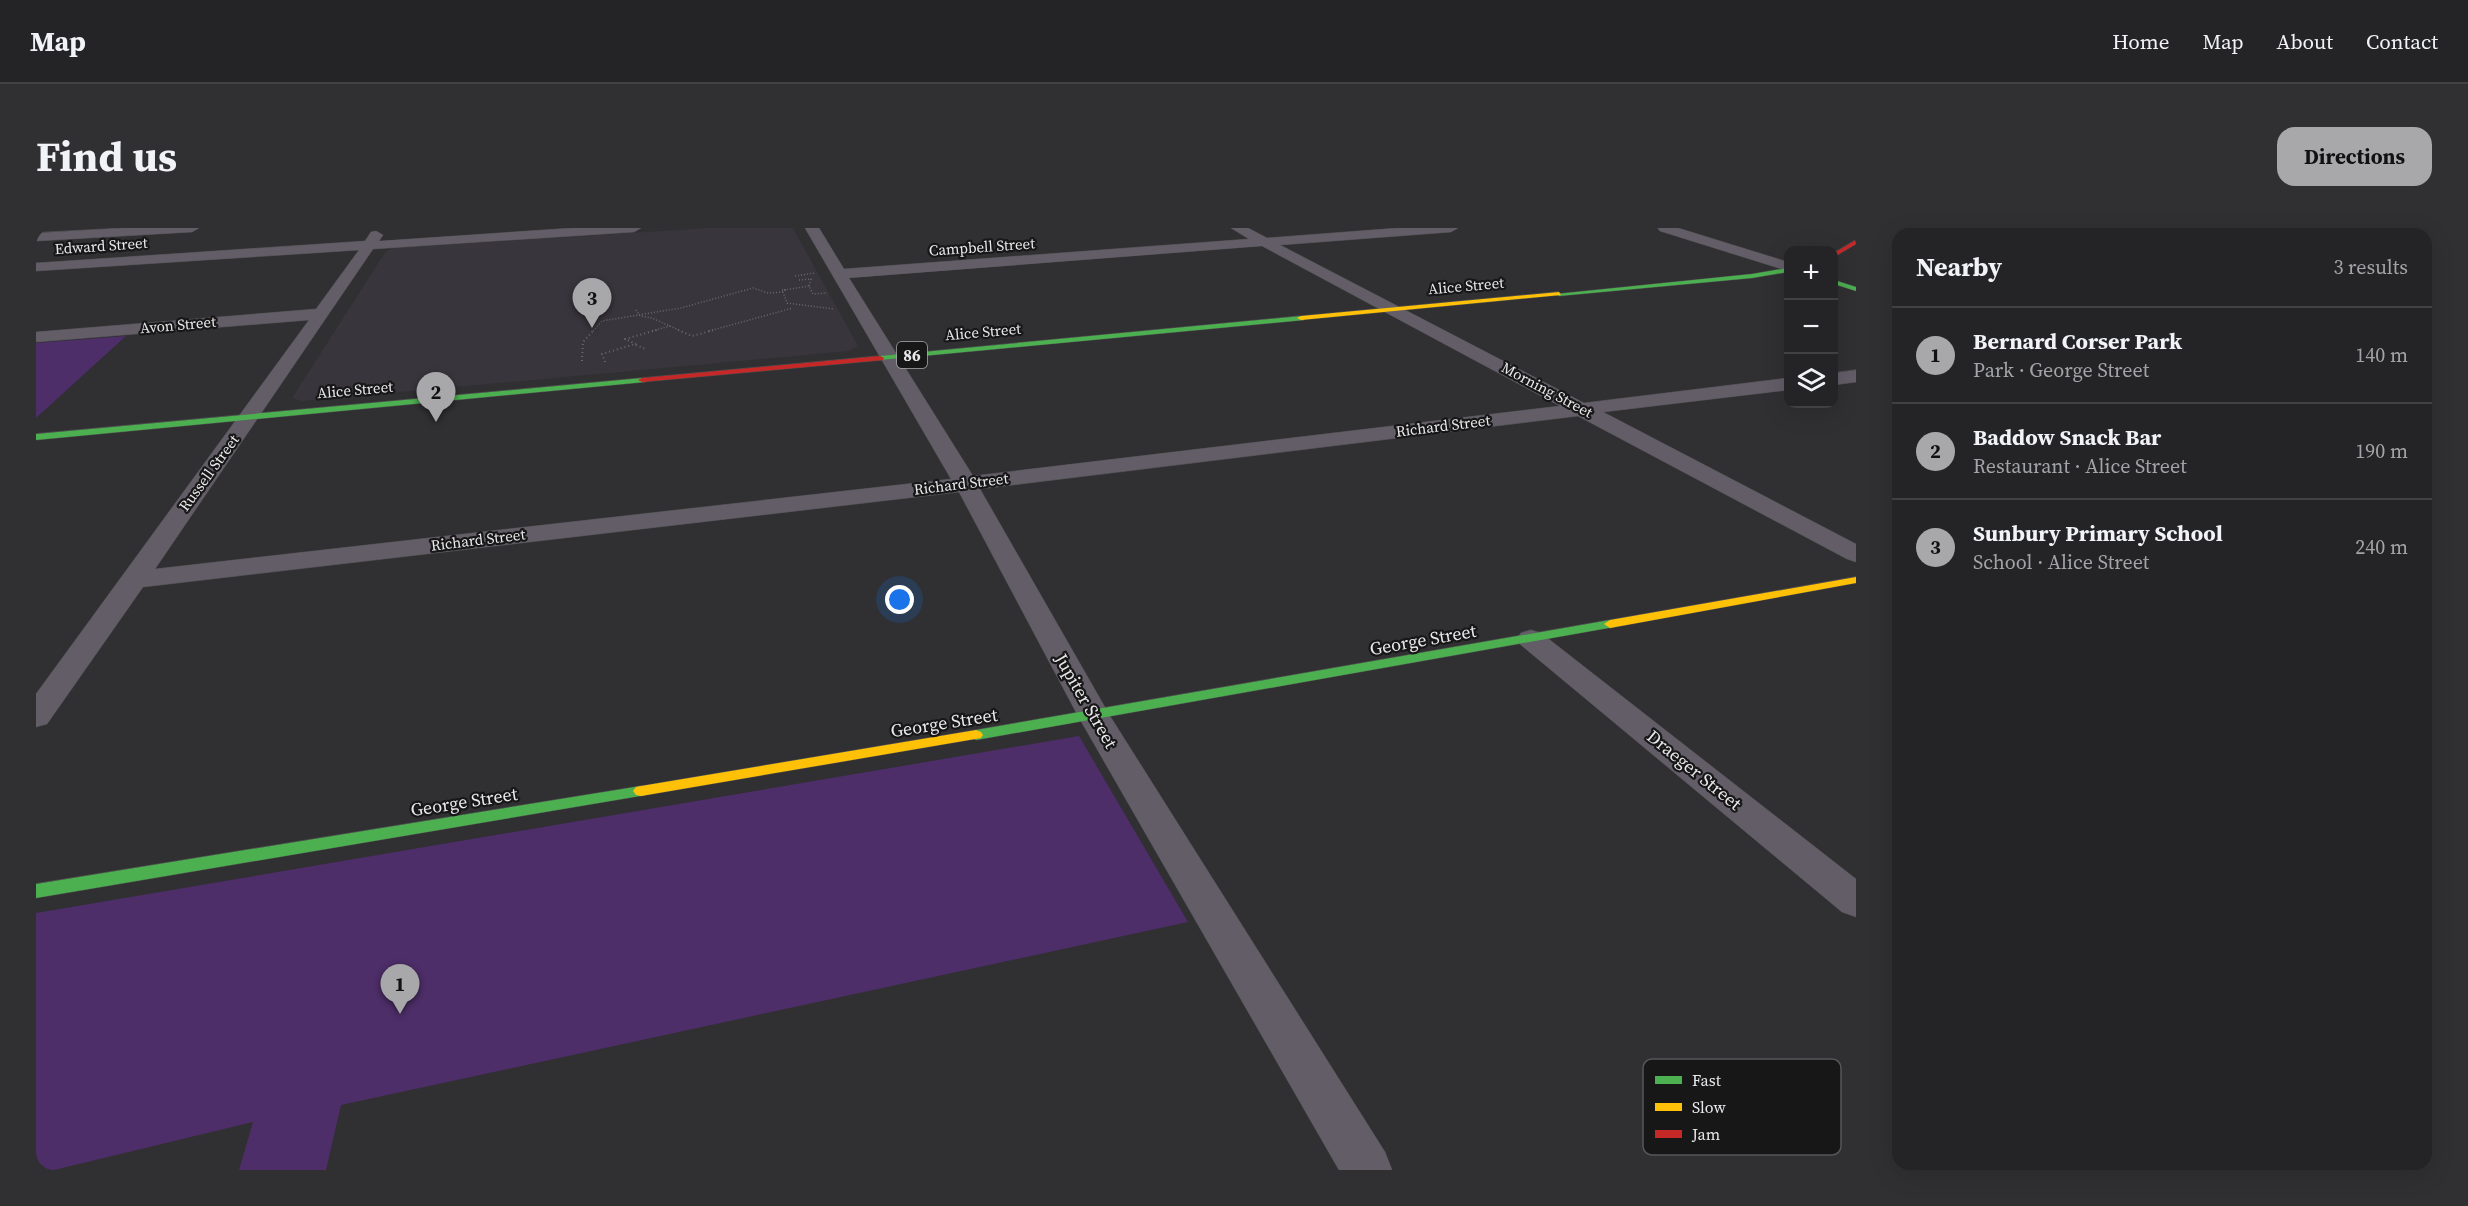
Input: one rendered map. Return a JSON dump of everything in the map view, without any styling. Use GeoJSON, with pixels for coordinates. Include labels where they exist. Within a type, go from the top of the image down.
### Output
{"type":"FeatureCollection","features":[{"type":"Feature","properties":{"kind":"main road"},"geometry":{"type":"LineString","coordinates":[[1838,252],[1856,242]]}},
{"type":"Feature","properties":{"kind":"main road","name":"Alice Street"},"geometry":{"type":"LineString","coordinates":[[36,436],[1752,276],[1784,270]]}},
{"type":"Feature","properties":{"kind":"main road"},"geometry":{"type":"LineString","coordinates":[[1838,284],[1856,289]]}},
{"type":"Feature","properties":{"kind":"main road","name":"George Street"},"geometry":{"type":"LineString","coordinates":[[36,891],[1094,716],[1856,580]]}},
{"type":"Feature","properties":{"kind":"street"},"geometry":{"type":"LineString","coordinates":[[36,237],[192,228]]}},
{"type":"Feature","properties":{"kind":"street","name":"Russell Street"},"geometry":{"type":"LineString","coordinates":[[36,717],[250,416],[380,228]]}},
{"type":"Feature","properties":{"kind":"street","name":"Edward Street"},"geometry":{"type":"LineString","coordinates":[[36,267],[634,228]]}},
{"type":"Feature","properties":{"kind":"street","name":"Jupiter Street"},"geometry":{"type":"LineString","coordinates":[[812,228],[831,273],[890,357],[966,484],[1094,716],[1367,1170]]}},
{"type":"Feature","properties":{"kind":"street","name":"Morning Street"},"geometry":{"type":"LineString","coordinates":[[1238,228],[1856,554]]}},
{"type":"Feature","properties":{"kind":"street","name":"Campbell Street"},"geometry":{"type":"LineString","coordinates":[[831,273],[1451,228]]}},
{"type":"Feature","properties":{"kind":"street"},"geometry":{"type":"LineString","coordinates":[[1665,228],[1784,268]]}},
{"type":"Feature","properties":{"kind":"street","name":"Avon Street"},"geometry":{"type":"LineString","coordinates":[[36,337],[320,314]]}},
{"type":"Feature","properties":{"kind":"street"},"geometry":{"type":"LineString","coordinates":[[1838,378],[1856,376]]}},
{"type":"Feature","properties":{"kind":"street","name":"Richard Street"},"geometry":{"type":"LineString","coordinates":[[132,580],[966,484],[1784,384]]}},
{"type":"Feature","properties":{"kind":"street","name":"Draeger Street"},"geometry":{"type":"LineString","coordinates":[[1531,639],[1856,901]]}},
{"type":"Feature","properties":{"kind":"path"},"geometry":{"type":"LineString","coordinates":[[811,273],[809,286],[813,294]]}},
{"type":"Feature","properties":{"kind":"path"},"geometry":{"type":"LineString","coordinates":[[795,276],[831,273]]}},
{"type":"Feature","properties":{"kind":"path"},"geometry":{"type":"LineString","coordinates":[[799,280],[809,279]]}},
{"type":"Feature","properties":{"kind":"path"},"geometry":{"type":"LineString","coordinates":[[582,360],[583,342],[602,321],[640,316],[753,288],[768,293],[809,286]]}},
{"type":"Feature","properties":{"kind":"path"},"geometry":{"type":"LineString","coordinates":[[636,310],[640,316],[652,318],[692,336],[793,308],[787,303],[784,291]]}},
{"type":"Feature","properties":{"kind":"path"},"geometry":{"type":"LineString","coordinates":[[787,303],[834,309]]}},
{"type":"Feature","properties":{"kind":"path"},"geometry":{"type":"LineString","coordinates":[[645,349],[625,339],[670,326]]}},
{"type":"Feature","properties":{"kind":"path"},"geometry":{"type":"LineString","coordinates":[[606,366],[602,354],[635,344]]}},
{"type":"Feature","properties":{"kind":"shaded area"},"geometry":{"type":"Polygon","coordinates":[[[709,228],[793,228],[858,346],[849,351],[302,401],[292,398],[386,251],[395,248],[709,228]]]}},
{"type":"Feature","properties":{"kind":"shaded area"},"geometry":{"type":"Polygon","coordinates":[[[126,336],[36,418],[36,343],[126,336]]]}},
{"type":"Feature","properties":{"kind":"shaded area"},"geometry":{"type":"Polygon","coordinates":[[[1079,736],[1188,922],[341,1105],[326,1170],[239,1170],[253,1122],[54,1170],[36,1170],[36,913],[1079,736]]]}},
{"type":"Feature","properties":{"kind":"traffic: fast"},"geometry":{"type":"LineString","coordinates":[[1559,294],[1752,276],[1784,271]]}},
{"type":"Feature","properties":{"kind":"traffic: fast"},"geometry":{"type":"LineString","coordinates":[[1838,283],[1856,289]]}},
{"type":"Feature","properties":{"kind":"traffic: fast"},"geometry":{"type":"LineString","coordinates":[[880,358],[1301,318]]}},
{"type":"Feature","properties":{"kind":"traffic: fast"},"geometry":{"type":"LineString","coordinates":[[36,437],[642,380]]}},
{"type":"Feature","properties":{"kind":"traffic: fast"},"geometry":{"type":"LineString","coordinates":[[976,735],[1610,624]]}},
{"type":"Feature","properties":{"kind":"traffic: fast"},"geometry":{"type":"LineString","coordinates":[[36,891],[641,791]]}},
{"type":"Feature","properties":{"kind":"traffic: slow"},"geometry":{"type":"LineString","coordinates":[[1301,318],[1559,294]]}},
{"type":"Feature","properties":{"kind":"traffic: slow"},"geometry":{"type":"LineString","coordinates":[[1610,624],[1856,580]]}},
{"type":"Feature","properties":{"kind":"traffic: slow"},"geometry":{"type":"LineString","coordinates":[[641,791],[976,735]]}},
{"type":"Feature","properties":{"kind":"traffic: jam"},"geometry":{"type":"LineString","coordinates":[[1838,253],[1856,242]]}},
{"type":"Feature","properties":{"kind":"traffic: jam"},"geometry":{"type":"LineString","coordinates":[[642,380],[880,358]]}},
{"type":"Feature","properties":{"kind":"place","name":"Sunbury Primary School"},"geometry":{"type":"Point","coordinates":[592,328]}},
{"type":"Feature","properties":{"kind":"place","name":"Baddow Snack Bar"},"geometry":{"type":"Point","coordinates":[436,422]}},
{"type":"Feature","properties":{"kind":"place","name":"Bernard Corser Park"},"geometry":{"type":"Point","coordinates":[400,1014]}}]}
